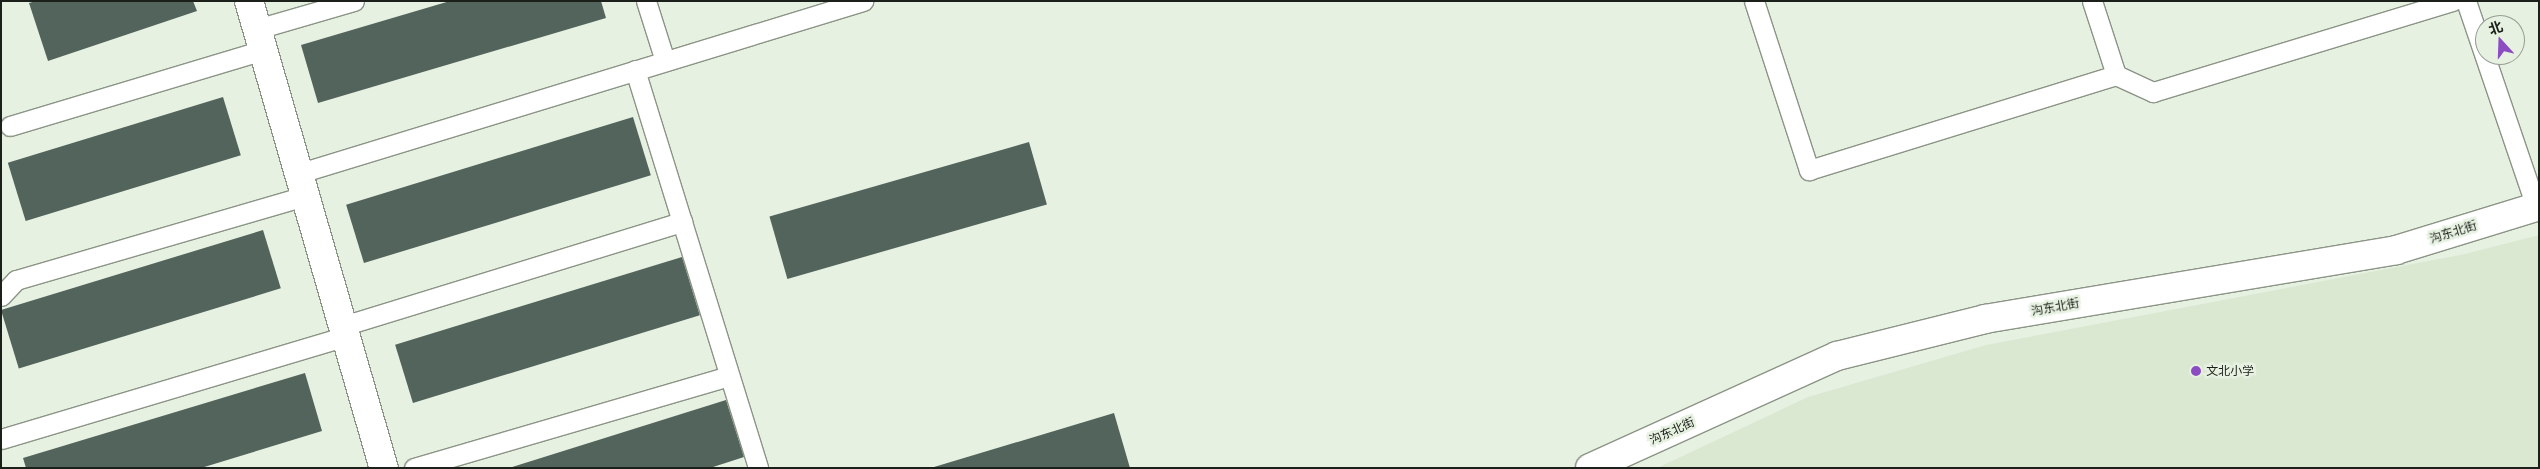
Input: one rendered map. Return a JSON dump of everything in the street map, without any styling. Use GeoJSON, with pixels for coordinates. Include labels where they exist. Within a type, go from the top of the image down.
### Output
{"type":"FeatureCollection","features":[{"type":"Feature","properties":{"kind":"street"},"geometry":{"type":"LineString","coordinates":[[249,1],[384,468]]}},
{"type":"Feature","properties":{"kind":"street","name":"沟东北街"},"geometry":{"type":"LineString","coordinates":[[1590,468],[1837,356],[1985,319],[2396,250],[2537,206]]}},
{"type":"Feature","properties":{"kind":"lane"},"geometry":{"type":"LineString","coordinates":[[10,126],[260,39],[354,1]]}},
{"type":"Feature","properties":{"kind":"lane"},"geometry":{"type":"LineString","coordinates":[[646,1],[665,61]]}},
{"type":"Feature","properties":{"kind":"lane"},"geometry":{"type":"LineString","coordinates":[[1,296],[16,280],[303,185],[635,70],[863,1]]}},
{"type":"Feature","properties":{"kind":"lane"},"geometry":{"type":"LineString","coordinates":[[1754,1],[1809,170],[2116,75],[2153,92],[2453,1]]}},
{"type":"Feature","properties":{"kind":"lane"},"geometry":{"type":"LineString","coordinates":[[2092,1],[2116,75]]}},
{"type":"Feature","properties":{"kind":"lane"},"geometry":{"type":"LineString","coordinates":[[2466,1],[2537,206]]}},
{"type":"Feature","properties":{"kind":"lane"},"geometry":{"type":"LineString","coordinates":[[635,70],[758,468]]}},
{"type":"Feature","properties":{"kind":"lane"},"geometry":{"type":"LineString","coordinates":[[1,439],[682,222]]}},
{"type":"Feature","properties":{"kind":"lane"},"geometry":{"type":"LineString","coordinates":[[414,468],[729,376]]}},
{"type":"Feature","properties":{"kind":"shaded area","name":"文北小学"},"geometry":{"type":"Polygon","coordinates":[[[2539,235],[2539,468],[1657,468],[1808,397],[1986,345],[2465,254],[2539,235]]]}},
{"type":"Feature","properties":{"kind":"building"},"geometry":{"type":"Polygon","coordinates":[[[36,1],[193,1],[197,11],[48,61],[29,3],[36,1]]]}},
{"type":"Feature","properties":{"kind":"building"},"geometry":{"type":"Polygon","coordinates":[[[450,1],[601,1],[606,18],[318,103],[301,45],[450,1]]]}},
{"type":"Feature","properties":{"kind":"building"},"geometry":{"type":"Polygon","coordinates":[[[223,97],[241,155],[26,221],[8,163],[223,97]]]}},
{"type":"Feature","properties":{"kind":"building"},"geometry":{"type":"Polygon","coordinates":[[[633,117],[651,175],[364,263],[346,205],[633,117]]]}},
{"type":"Feature","properties":{"kind":"building"},"geometry":{"type":"Polygon","coordinates":[[[1029,142],[1047,204],[787,279],[769,216],[1029,142]]]}},
{"type":"Feature","properties":{"kind":"building"},"geometry":{"type":"Polygon","coordinates":[[[263,230],[281,288],[19,368],[1,310],[263,230]]]}},
{"type":"Feature","properties":{"kind":"building"},"geometry":{"type":"Polygon","coordinates":[[[682,257],[700,315],[413,403],[395,345],[682,257]]]}},
{"type":"Feature","properties":{"kind":"building"},"geometry":{"type":"Polygon","coordinates":[[[305,373],[322,431],[201,468],[26,468],[23,458],[305,373]]]}},
{"type":"Feature","properties":{"kind":"building"},"geometry":{"type":"Polygon","coordinates":[[[726,400],[744,457],[710,468],[509,468],[726,400]]]}},
{"type":"Feature","properties":{"kind":"building"},"geometry":{"type":"Polygon","coordinates":[[[1114,413],[1130,468],[934,468],[934,467],[1114,413]]]}},
{"type":"Feature","properties":{"kind":"place","name":"文北小学"},"geometry":{"type":"Point","coordinates":[2196,371]}}]}
